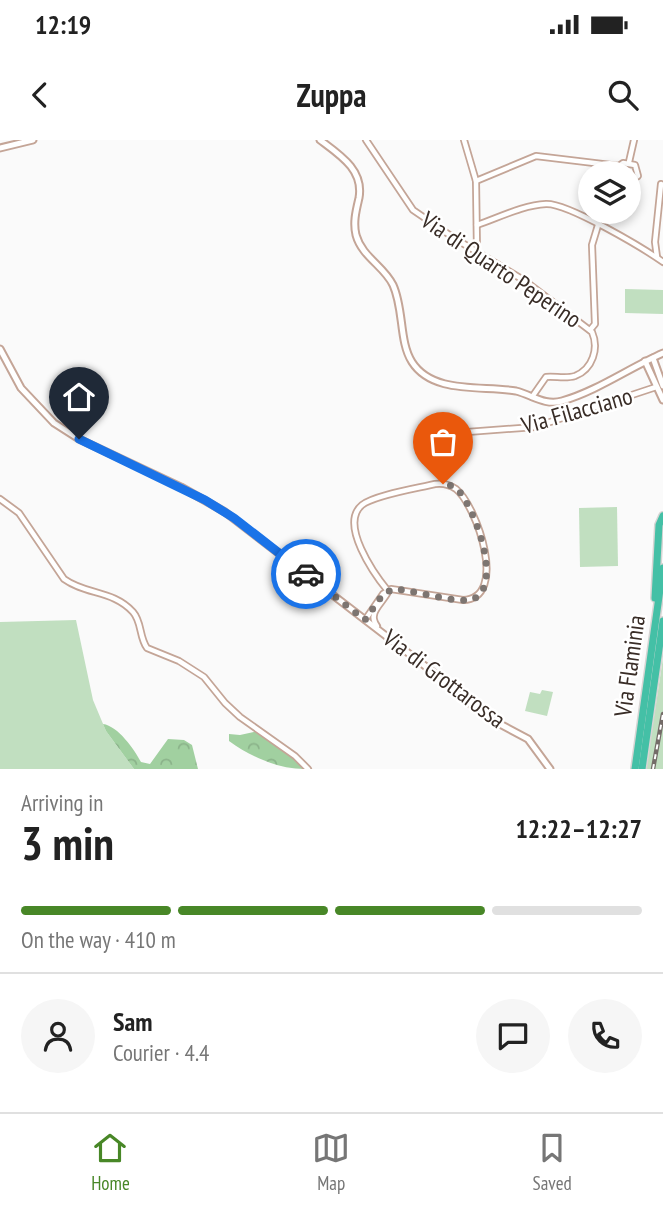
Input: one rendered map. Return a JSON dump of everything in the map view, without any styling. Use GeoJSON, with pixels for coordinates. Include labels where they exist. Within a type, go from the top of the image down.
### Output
{"type":"FeatureCollection","features":[{"type":"Feature","properties":{"kind":"highway"},"geometry":{"type":"LineString","coordinates":[[661,625],[658,530],[663,516]]}},
{"type":"Feature","properties":{"kind":"highway","name":"Via Flaminia"},"geometry":{"type":"LineString","coordinates":[[642,769],[661,625],[663,568]]}},
{"type":"Feature","properties":{"kind":"highway","name":"Via Flaminia"},"geometry":{"type":"LineString","coordinates":[[635,769],[661,625]]}},
{"type":"Feature","properties":{"kind":"street"},"geometry":{"type":"LineString","coordinates":[[0,148],[33,140]]}},
{"type":"Feature","properties":{"kind":"street"},"geometry":{"type":"LineString","coordinates":[[320,140],[346,160],[356,173],[359,193],[355,216],[356,236],[364,252],[393,285],[400,306],[408,355],[416,367],[428,377],[442,383],[471,388],[517,391],[549,403],[583,394],[663,353]]}},
{"type":"Feature","properties":{"kind":"street","name":"Via di Quarto Peperino"},"geometry":{"type":"LineString","coordinates":[[366,140],[413,210],[525,281],[590,330],[595,351],[588,366],[574,376],[545,377],[532,397]]}},
{"type":"Feature","properties":{"kind":"street"},"geometry":{"type":"LineString","coordinates":[[464,140],[476,181],[477,251]]}},
{"type":"Feature","properties":{"kind":"street"},"geometry":{"type":"LineString","coordinates":[[629,161],[634,140]]}},
{"type":"Feature","properties":{"kind":"street"},"geometry":{"type":"LineString","coordinates":[[476,181],[536,156],[578,161]]}},
{"type":"Feature","properties":{"kind":"street"},"geometry":{"type":"LineString","coordinates":[[657,258],[655,242],[661,184]]}},
{"type":"Feature","properties":{"kind":"street"},"geometry":{"type":"LineString","coordinates":[[477,225],[547,204],[561,207],[663,262]]}},
{"type":"Feature","properties":{"kind":"street"},"geometry":{"type":"LineString","coordinates":[[590,330],[596,324],[592,258],[593,237],[597,225]]}},
{"type":"Feature","properties":{"kind":"street","name":"Via di Grottarossa"},"geometry":{"type":"LineString","coordinates":[[0,349],[11,373],[26,395],[61,428],[215,506],[370,615],[392,640],[485,716],[528,739],[550,769]]}},
{"type":"Feature","properties":{"kind":"street"},"geometry":{"type":"LineString","coordinates":[[653,358],[663,400]]}},
{"type":"Feature","properties":{"kind":"street"},"geometry":{"type":"LineString","coordinates":[[645,361],[660,386]]}},
{"type":"Feature","properties":{"kind":"street","name":"Via Filacciano"},"geometry":{"type":"LineString","coordinates":[[454,433],[535,427],[660,386]]}},
{"type":"Feature","properties":{"kind":"street"},"geometry":{"type":"LineString","coordinates":[[388,591],[377,577],[354,530],[354,520],[360,507],[369,501],[435,484],[452,486],[460,493],[470,511],[482,542],[487,577],[482,591],[472,599],[463,600],[398,589],[388,591],[370,615],[375,624],[392,640]]}},
{"type":"Feature","properties":{"kind":"street"},"geometry":{"type":"LineString","coordinates":[[0,499],[19,513],[64,579],[122,602],[139,620],[147,648],[178,661],[210,681],[219,696],[240,717],[295,756],[308,769]]}},
{"type":"Feature","properties":{"kind":"green space"},"geometry":{"type":"Polygon","coordinates":[[[625,289],[663,290],[663,314],[625,313],[625,289]]]}},
{"type":"Feature","properties":{"kind":"green space"},"geometry":{"type":"Polygon","coordinates":[[[617,507],[618,566],[580,567],[579,508],[617,507]]]}},
{"type":"Feature","properties":{"kind":"green space"},"geometry":{"type":"Polygon","coordinates":[[[76,620],[93,700],[106,731],[134,769],[0,769],[0,622],[76,620]]]}},
{"type":"Feature","properties":{"kind":"green space"},"geometry":{"type":"Polygon","coordinates":[[[663,658],[663,769],[646,769],[663,658]]]}},
{"type":"Feature","properties":{"kind":"green space"},"geometry":{"type":"Polygon","coordinates":[[[542,690],[553,692],[547,716],[525,711],[530,692],[540,694],[542,690]]]}},
{"type":"Feature","properties":{"kind":"green space"},"geometry":{"type":"Polygon","coordinates":[[[103,724],[120,733],[141,762],[150,764],[168,739],[184,740],[192,745],[198,769],[134,769],[103,724]]]}},
{"type":"Feature","properties":{"kind":"green space"},"geometry":{"type":"Polygon","coordinates":[[[258,731],[305,769],[265,761],[229,741],[229,734],[240,735],[258,731]]]}},
{"type":"Feature","properties":{"kind":"railway"},"geometry":{"type":"LineString","coordinates":[[653,769],[663,714]]}},
{"type":"Feature","properties":{"kind":"way so far"},"geometry":{"type":"LineString","coordinates":[[306,574],[365,620],[383,594],[393,589],[463,600],[476,597],[486,581],[482,542],[477,524],[460,493],[452,486],[443,484]]}},
{"type":"Feature","properties":{"kind":"route"},"geometry":{"type":"LineString","coordinates":[[79,439],[205,500],[234,518],[306,574]]}}]}
